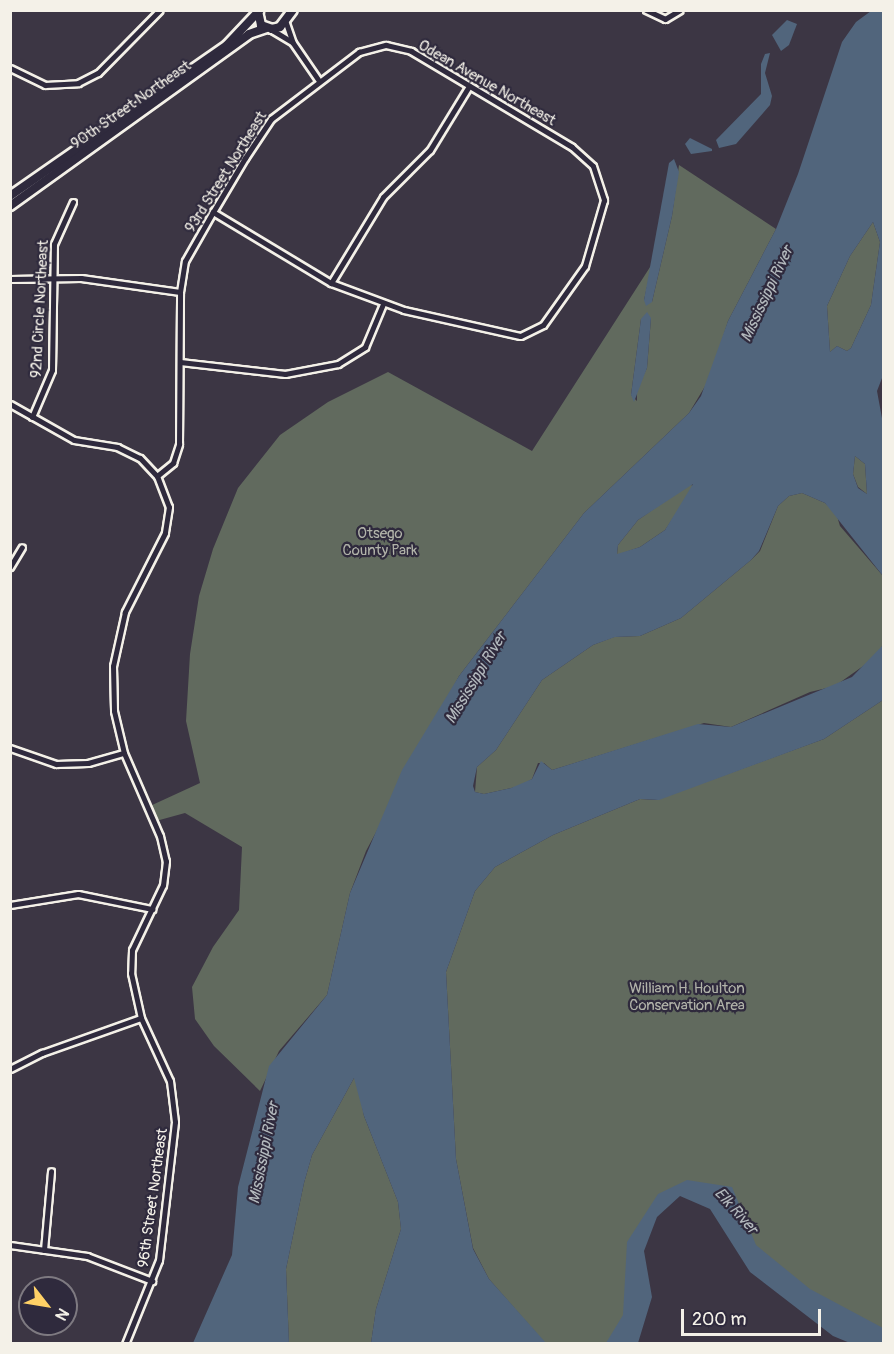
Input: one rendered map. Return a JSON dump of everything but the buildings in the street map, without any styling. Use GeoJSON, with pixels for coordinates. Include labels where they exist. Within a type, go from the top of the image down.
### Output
{"type":"FeatureCollection","features":[{"type":"Feature","properties":{"kind":"main road"},"geometry":{"type":"LineString","coordinates":[[284,10],[285,20]]}},
{"type":"Feature","properties":{"kind":"main road"},"geometry":{"type":"LineString","coordinates":[[285,20],[293,10]]}},
{"type":"Feature","properties":{"kind":"main road"},"geometry":{"type":"LineString","coordinates":[[259,11],[259,21],[267,28]]}},
{"type":"Feature","properties":{"kind":"main road","name":"90th Street Northeast"},"geometry":{"type":"LineString","coordinates":[[10,196],[227,45],[259,11]]}},
{"type":"Feature","properties":{"kind":"main road","name":"90th Street Northeast"},"geometry":{"type":"LineString","coordinates":[[10,207],[249,34],[267,28],[276,28],[285,20]]}},
{"type":"Feature","properties":{"kind":"street"},"geometry":{"type":"LineString","coordinates":[[10,68],[51,86],[90,78],[160,10]]}},
{"type":"Feature","properties":{"kind":"street"},"geometry":{"type":"LineString","coordinates":[[646,10],[665,19],[680,10]]}},
{"type":"Feature","properties":{"kind":"street"},"geometry":{"type":"LineString","coordinates":[[285,20],[293,43],[319,81]]}},
{"type":"Feature","properties":{"kind":"street"},"geometry":{"type":"LineString","coordinates":[[267,28],[293,43]]}},
{"type":"Feature","properties":{"kind":"street","name":"Odean Avenue Northeast"},"geometry":{"type":"LineString","coordinates":[[319,81],[359,52],[386,45],[411,51],[580,153],[592,166],[602,189],[603,211],[585,266],[549,319],[525,335],[503,334],[383,304]]}},
{"type":"Feature","properties":{"kind":"street","name":"93rd Street Northeast"},"geometry":{"type":"LineString","coordinates":[[158,476],[169,468],[178,451],[180,292],[183,265],[213,212],[272,119],[319,81]]}},
{"type":"Feature","properties":{"kind":"street"},"geometry":{"type":"LineString","coordinates":[[331,283],[383,197],[426,156],[469,86]]}},
{"type":"Feature","properties":{"kind":"street","name":"92nd Circle Northeast"},"geometry":{"type":"LineString","coordinates":[[32,417],[51,379],[52,276],[56,236],[73,202]]}},
{"type":"Feature","properties":{"kind":"street"},"geometry":{"type":"LineString","coordinates":[[180,362],[298,373],[352,358],[370,340],[383,304],[331,283],[213,212]]}},
{"type":"Feature","properties":{"kind":"street"},"geometry":{"type":"LineString","coordinates":[[10,279],[52,276],[180,292]]}},
{"type":"Feature","properties":{"kind":"street"},"geometry":{"type":"LineString","coordinates":[[10,404],[74,440],[128,450],[158,476]]}},
{"type":"Feature","properties":{"kind":"street","name":"96th Street Northeast"},"geometry":{"type":"LineString","coordinates":[[125,1344],[152,1281],[174,1154],[175,1112],[170,1081],[141,1018],[132,982],[132,950],[165,878],[164,847],[124,753],[114,711],[113,666],[125,612],[167,526],[168,497],[158,476]]}},
{"type":"Feature","properties":{"kind":"street"},"geometry":{"type":"LineString","coordinates":[[10,567],[22,547]]}},
{"type":"Feature","properties":{"kind":"street"},"geometry":{"type":"LineString","coordinates":[[10,748],[44,761],[75,764],[124,753]]}},
{"type":"Feature","properties":{"kind":"street"},"geometry":{"type":"LineString","coordinates":[[10,905],[78,894],[152,909]]}},
{"type":"Feature","properties":{"kind":"street"},"geometry":{"type":"LineString","coordinates":[[10,1069],[47,1051],[141,1018]]}},
{"type":"Feature","properties":{"kind":"street"},"geometry":{"type":"LineString","coordinates":[[44,1250],[51,1171]]}},
{"type":"Feature","properties":{"kind":"street"},"geometry":{"type":"LineString","coordinates":[[10,1245],[87,1256],[152,1281]]}},
{"type":"Feature","properties":{"kind":"green space","name":"Otsego County Park"},"geometry":{"type":"Polygon","coordinates":[[[679,165],[776,229],[728,321],[710,378],[689,413],[584,513],[459,676],[366,851],[350,893],[327,995],[279,1051],[260,1091],[214,1046],[195,1019],[192,987],[213,947],[239,910],[242,847],[185,813],[156,821],[150,806],[200,783],[186,721],[190,654],[199,596],[213,549],[238,488],[280,435],[328,402],[388,372],[532,451],[652,264],[644,300],[652,302],[672,216],[679,165]],[[651,318],[641,319],[631,395],[637,401],[637,388],[647,368],[651,318]]]}},
{"type":"Feature","properties":{"kind":"green space"},"geometry":{"type":"Polygon","coordinates":[[[873,222],[880,242],[871,305],[851,348],[847,351],[837,346],[830,352],[827,306],[850,256],[873,222]]]}},
{"type":"Feature","properties":{"kind":"green space"},"geometry":{"type":"Polygon","coordinates":[[[855,456],[865,464],[867,494],[858,487],[853,474],[855,456]]]}},
{"type":"Feature","properties":{"kind":"green space"},"geometry":{"type":"Polygon","coordinates":[[[691,483],[693,489],[665,530],[640,547],[617,555],[618,545],[638,520],[691,483]]]}},
{"type":"Feature","properties":{"kind":"green space"},"geometry":{"type":"Polygon","coordinates":[[[802,493],[825,503],[836,513],[840,526],[883,576],[883,645],[873,659],[835,686],[810,692],[731,727],[704,723],[552,770],[544,763],[538,763],[532,779],[520,786],[484,794],[475,792],[477,767],[496,750],[542,680],[593,645],[614,637],[640,636],[681,618],[760,551],[778,506],[789,496],[802,493]]]}},
{"type":"Feature","properties":{"kind":"green space","name":"William H. Houlton Conservation Area"},"geometry":{"type":"Polygon","coordinates":[[[883,700],[883,1343],[777,1282],[709,1199],[679,1192],[655,1215],[632,1251],[621,1343],[546,1344],[489,1279],[473,1248],[456,1159],[446,972],[475,891],[495,867],[553,835],[640,799],[656,800],[824,739],[883,700]]]}},
{"type":"Feature","properties":{"kind":"green space"},"geometry":{"type":"Polygon","coordinates":[[[354,1078],[357,1079],[364,1116],[398,1202],[401,1229],[376,1309],[371,1343],[289,1344],[286,1269],[304,1183],[312,1155],[354,1078]]]}},
{"type":"Feature","properties":{"kind":"water","name":"Mississippi River"},"geometry":{"type":"Polygon","coordinates":[[[871,11],[884,11],[884,373],[877,391],[884,429],[883,576],[825,503],[802,493],[789,496],[778,506],[759,551],[681,618],[640,636],[615,637],[593,645],[542,680],[496,750],[477,767],[473,786],[475,792],[484,794],[511,788],[532,779],[541,761],[552,770],[698,724],[731,727],[852,677],[883,645],[883,700],[824,739],[659,800],[640,799],[553,835],[495,867],[475,891],[446,972],[456,1159],[473,1249],[489,1279],[546,1343],[371,1343],[376,1309],[401,1229],[398,1202],[364,1116],[354,1078],[312,1155],[304,1183],[286,1269],[289,1343],[193,1343],[232,1255],[238,1187],[269,1066],[327,995],[350,893],[402,770],[459,676],[584,513],[689,413],[701,396],[728,321],[776,229],[798,174],[842,42],[856,22],[871,11]],[[873,222],[850,256],[827,306],[830,352],[837,346],[847,351],[851,348],[871,305],[880,242],[873,222]],[[855,456],[853,474],[858,488],[867,494],[865,464],[855,456]],[[693,484],[638,520],[618,545],[617,554],[640,547],[665,530],[693,484]]]}},
{"type":"Feature","properties":{"kind":"water"},"geometry":{"type":"Polygon","coordinates":[[[787,20],[797,24],[789,45],[781,51],[772,35],[787,20]]]}},
{"type":"Feature","properties":{"kind":"water"},"geometry":{"type":"Polygon","coordinates":[[[770,53],[765,73],[772,96],[770,105],[736,144],[719,148],[716,140],[761,94],[761,64],[765,54],[770,53]]]}},
{"type":"Feature","properties":{"kind":"water"},"geometry":{"type":"Polygon","coordinates":[[[690,138],[712,151],[691,154],[685,144],[690,138]]]}},
{"type":"Feature","properties":{"kind":"water"},"geometry":{"type":"Polygon","coordinates":[[[674,159],[679,172],[672,216],[652,302],[646,306],[644,300],[669,163],[674,159]]]}},
{"type":"Feature","properties":{"kind":"water"},"geometry":{"type":"Polygon","coordinates":[[[647,312],[651,318],[647,368],[634,402],[631,395],[641,319],[647,312]]]}},
{"type":"Feature","properties":{"kind":"water","name":"Elk River"},"geometry":{"type":"Polygon","coordinates":[[[687,1180],[732,1187],[756,1245],[810,1289],[883,1328],[883,1343],[850,1343],[833,1336],[750,1272],[710,1209],[680,1196],[657,1217],[644,1251],[652,1297],[638,1343],[606,1343],[623,1315],[627,1242],[658,1194],[687,1180]]]}}]}
